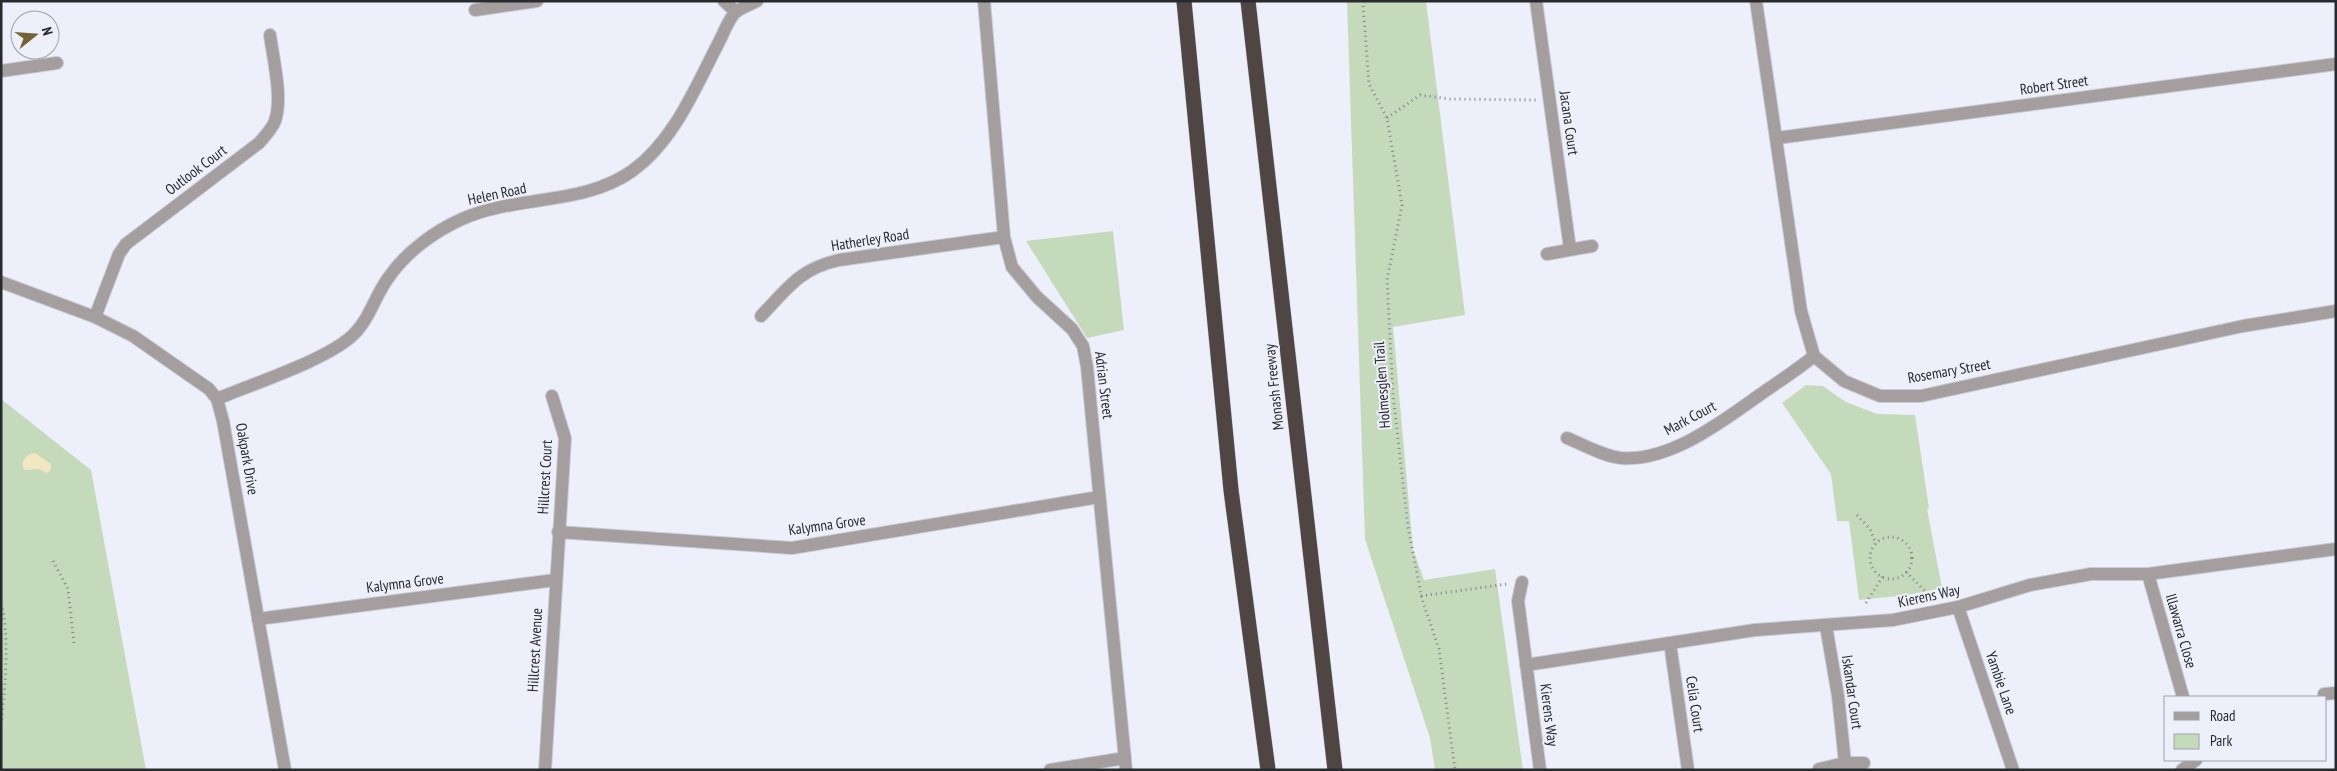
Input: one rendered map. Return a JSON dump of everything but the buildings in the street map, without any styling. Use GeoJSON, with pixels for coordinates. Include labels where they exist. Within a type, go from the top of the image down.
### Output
{"type":"FeatureCollection","features":[{"type":"Feature","properties":{"kind":"highway"},"geometry":{"type":"LineString","coordinates":[[1184,1],[1231,490],[1268,770]]}},
{"type":"Feature","properties":{"kind":"highway","name":"Monash Freeway"},"geometry":{"type":"LineString","coordinates":[[1248,1],[1335,770]]}},
{"type":"Feature","properties":{"kind":"street"},"geometry":{"type":"LineString","coordinates":[[475,10],[537,1]]}},
{"type":"Feature","properties":{"kind":"street"},"geometry":{"type":"LineString","coordinates":[[724,1],[736,12],[757,1]]}},
{"type":"Feature","properties":{"kind":"street","name":"Adrian Street"},"geometry":{"type":"LineString","coordinates":[[984,1],[1004,237],[1012,267],[1037,297],[1072,329],[1082,346],[1087,367],[1125,764]]}},
{"type":"Feature","properties":{"kind":"street","name":"Jacana Court"},"geometry":{"type":"LineString","coordinates":[[1536,1],[1570,249]]}},
{"type":"Feature","properties":{"kind":"street"},"geometry":{"type":"LineString","coordinates":[[1756,1],[1801,311],[1814,356]]}},
{"type":"Feature","properties":{"kind":"street","name":"Helen Road"},"geometry":{"type":"LineString","coordinates":[[217,399],[322,354],[353,335],[367,316],[388,277],[414,250],[446,227],[463,218],[490,210],[559,198],[596,188],[632,172],[658,148],[677,122],[736,12]]}},
{"type":"Feature","properties":{"kind":"street","name":"Outlook Court"},"geometry":{"type":"LineString","coordinates":[[95,317],[119,254],[126,244],[259,143],[275,122],[278,109],[270,35]]}},
{"type":"Feature","properties":{"kind":"street"},"geometry":{"type":"LineString","coordinates":[[1,71],[57,63]]}},
{"type":"Feature","properties":{"kind":"street","name":"Robert Street"},"geometry":{"type":"LineString","coordinates":[[1777,138],[2336,64]]}},
{"type":"Feature","properties":{"kind":"street","name":"Hatherley Road"},"geometry":{"type":"LineString","coordinates":[[761,316],[798,276],[819,265],[839,260],[1004,237]]}},
{"type":"Feature","properties":{"kind":"street"},"geometry":{"type":"LineString","coordinates":[[1547,254],[1592,246]]}},
{"type":"Feature","properties":{"kind":"street"},"geometry":{"type":"LineString","coordinates":[[1,282],[95,317],[133,336],[195,378],[209,389],[217,399]]}},
{"type":"Feature","properties":{"kind":"street","name":"Rosemary Street"},"geometry":{"type":"LineString","coordinates":[[1814,356],[1844,381],[1880,396],[1921,396],[2243,326],[2336,311]]}},
{"type":"Feature","properties":{"kind":"street","name":"Mark Court"},"geometry":{"type":"LineString","coordinates":[[1567,438],[1608,455],[1621,458],[1656,453],[1684,443],[1711,429],[1814,356]]}},
{"type":"Feature","properties":{"kind":"street","name":"Hillcrest Court"},"geometry":{"type":"LineString","coordinates":[[552,396],[565,438],[558,532]]}},
{"type":"Feature","properties":{"kind":"street","name":"Oakpark Drive"},"geometry":{"type":"LineString","coordinates":[[217,399],[223,421],[285,770]]}},
{"type":"Feature","properties":{"kind":"street","name":"Kalymna Grove"},"geometry":{"type":"LineString","coordinates":[[558,532],[792,548],[1099,497]]}},
{"type":"Feature","properties":{"kind":"street","name":"Hillcrest Avenue"},"geometry":{"type":"LineString","coordinates":[[545,770],[558,532]]}},
{"type":"Feature","properties":{"kind":"street","name":"Kierens Way"},"geometry":{"type":"LineString","coordinates":[[1526,665],[1755,630],[1894,620],[1958,607],[2030,585],[2091,574],[2148,574],[2336,549]]}},
{"type":"Feature","properties":{"kind":"street","name":"Illawarra Close"},"geometry":{"type":"LineString","coordinates":[[2148,574],[2184,696]]}},
{"type":"Feature","properties":{"kind":"street","name":"Kalymna Grove"},"geometry":{"type":"LineString","coordinates":[[258,619],[555,580]]}},
{"type":"Feature","properties":{"kind":"street","name":"Kierens Way"},"geometry":{"type":"LineString","coordinates":[[1522,582],[1518,601],[1540,770]]}},
{"type":"Feature","properties":{"kind":"street","name":"Yambie Lane"},"geometry":{"type":"LineString","coordinates":[[1958,607],[2013,770]]}},
{"type":"Feature","properties":{"kind":"street","name":"Iskandar Court"},"geometry":{"type":"LineString","coordinates":[[1826,626],[1838,696],[1844,763]]}},
{"type":"Feature","properties":{"kind":"street","name":"Celia Court"},"geometry":{"type":"LineString","coordinates":[[1670,643],[1688,770]]}},
{"type":"Feature","properties":{"kind":"street"},"geometry":{"type":"LineString","coordinates":[[2182,770],[2195,761]]}},
{"type":"Feature","properties":{"kind":"street"},"geometry":{"type":"LineString","coordinates":[[1819,769],[1844,763],[1864,764]]}},
{"type":"Feature","properties":{"kind":"street"},"geometry":{"type":"LineString","coordinates":[[1050,770],[1125,764]]}},
{"type":"Feature","properties":{"kind":"path","name":"Holmesglen Trail"},"geometry":{"type":"LineString","coordinates":[[1364,1],[1369,84],[1387,118],[1402,205],[1387,280],[1393,395],[1408,527],[1421,596],[1438,649],[1455,770]]}},
{"type":"Feature","properties":{"kind":"path"},"geometry":{"type":"LineString","coordinates":[[1387,118],[1420,95],[1450,99],[1550,100]]}},
{"type":"Feature","properties":{"kind":"path"},"geometry":{"type":"LineString","coordinates":[[1857,515],[1870,529],[1876,544]]}},
{"type":"Feature","properties":{"kind":"path"},"geometry":{"type":"LineString","coordinates":[[1886,537],[1893,537],[1905,542],[1909,547],[1912,560],[1906,572],[1894,578],[1882,576],[1875,570],[1872,564],[1872,551],[1876,544],[1886,537]]}},
{"type":"Feature","properties":{"kind":"path"},"geometry":{"type":"LineString","coordinates":[[53,560],[68,589],[74,643]]}},
{"type":"Feature","properties":{"kind":"path"},"geometry":{"type":"LineString","coordinates":[[1906,572],[1927,593]]}},
{"type":"Feature","properties":{"kind":"path"},"geometry":{"type":"LineString","coordinates":[[1866,603],[1882,576]]}},
{"type":"Feature","properties":{"kind":"path"},"geometry":{"type":"LineString","coordinates":[[1421,596],[1522,582]]}},
{"type":"Feature","properties":{"kind":"path"},"geometry":{"type":"LineString","coordinates":[[1,604],[6,635],[1,724]]}},
{"type":"Feature","properties":{"kind":"green space"},"geometry":{"type":"Polygon","coordinates":[[[1347,1],[1426,1],[1465,315],[1393,327],[1413,549],[1424,580],[1495,569],[1523,770],[1435,770],[1430,738],[1365,539],[1347,1]]]}},
{"type":"Feature","properties":{"kind":"green space"},"geometry":{"type":"Polygon","coordinates":[[[1113,231],[1124,330],[1087,338],[1026,241],[1113,231]]]}},
{"type":"Feature","properties":{"kind":"green space"},"geometry":{"type":"Polygon","coordinates":[[[1806,385],[1823,386],[1846,402],[1877,414],[1915,415],[1929,508],[1927,509],[1942,588],[1908,595],[1859,600],[1849,521],[1837,521],[1831,474],[1782,403],[1806,385]]]}},
{"type":"Feature","properties":{"kind":"green space"},"geometry":{"type":"Polygon","coordinates":[[[1,399],[91,470],[146,770],[1,770],[1,399]]]}},
{"type":"Feature","properties":{"kind":"sand"},"geometry":{"type":"Polygon","coordinates":[[[35,453],[51,464],[50,471],[47,473],[38,469],[24,470],[23,460],[35,453]]]}}]}
